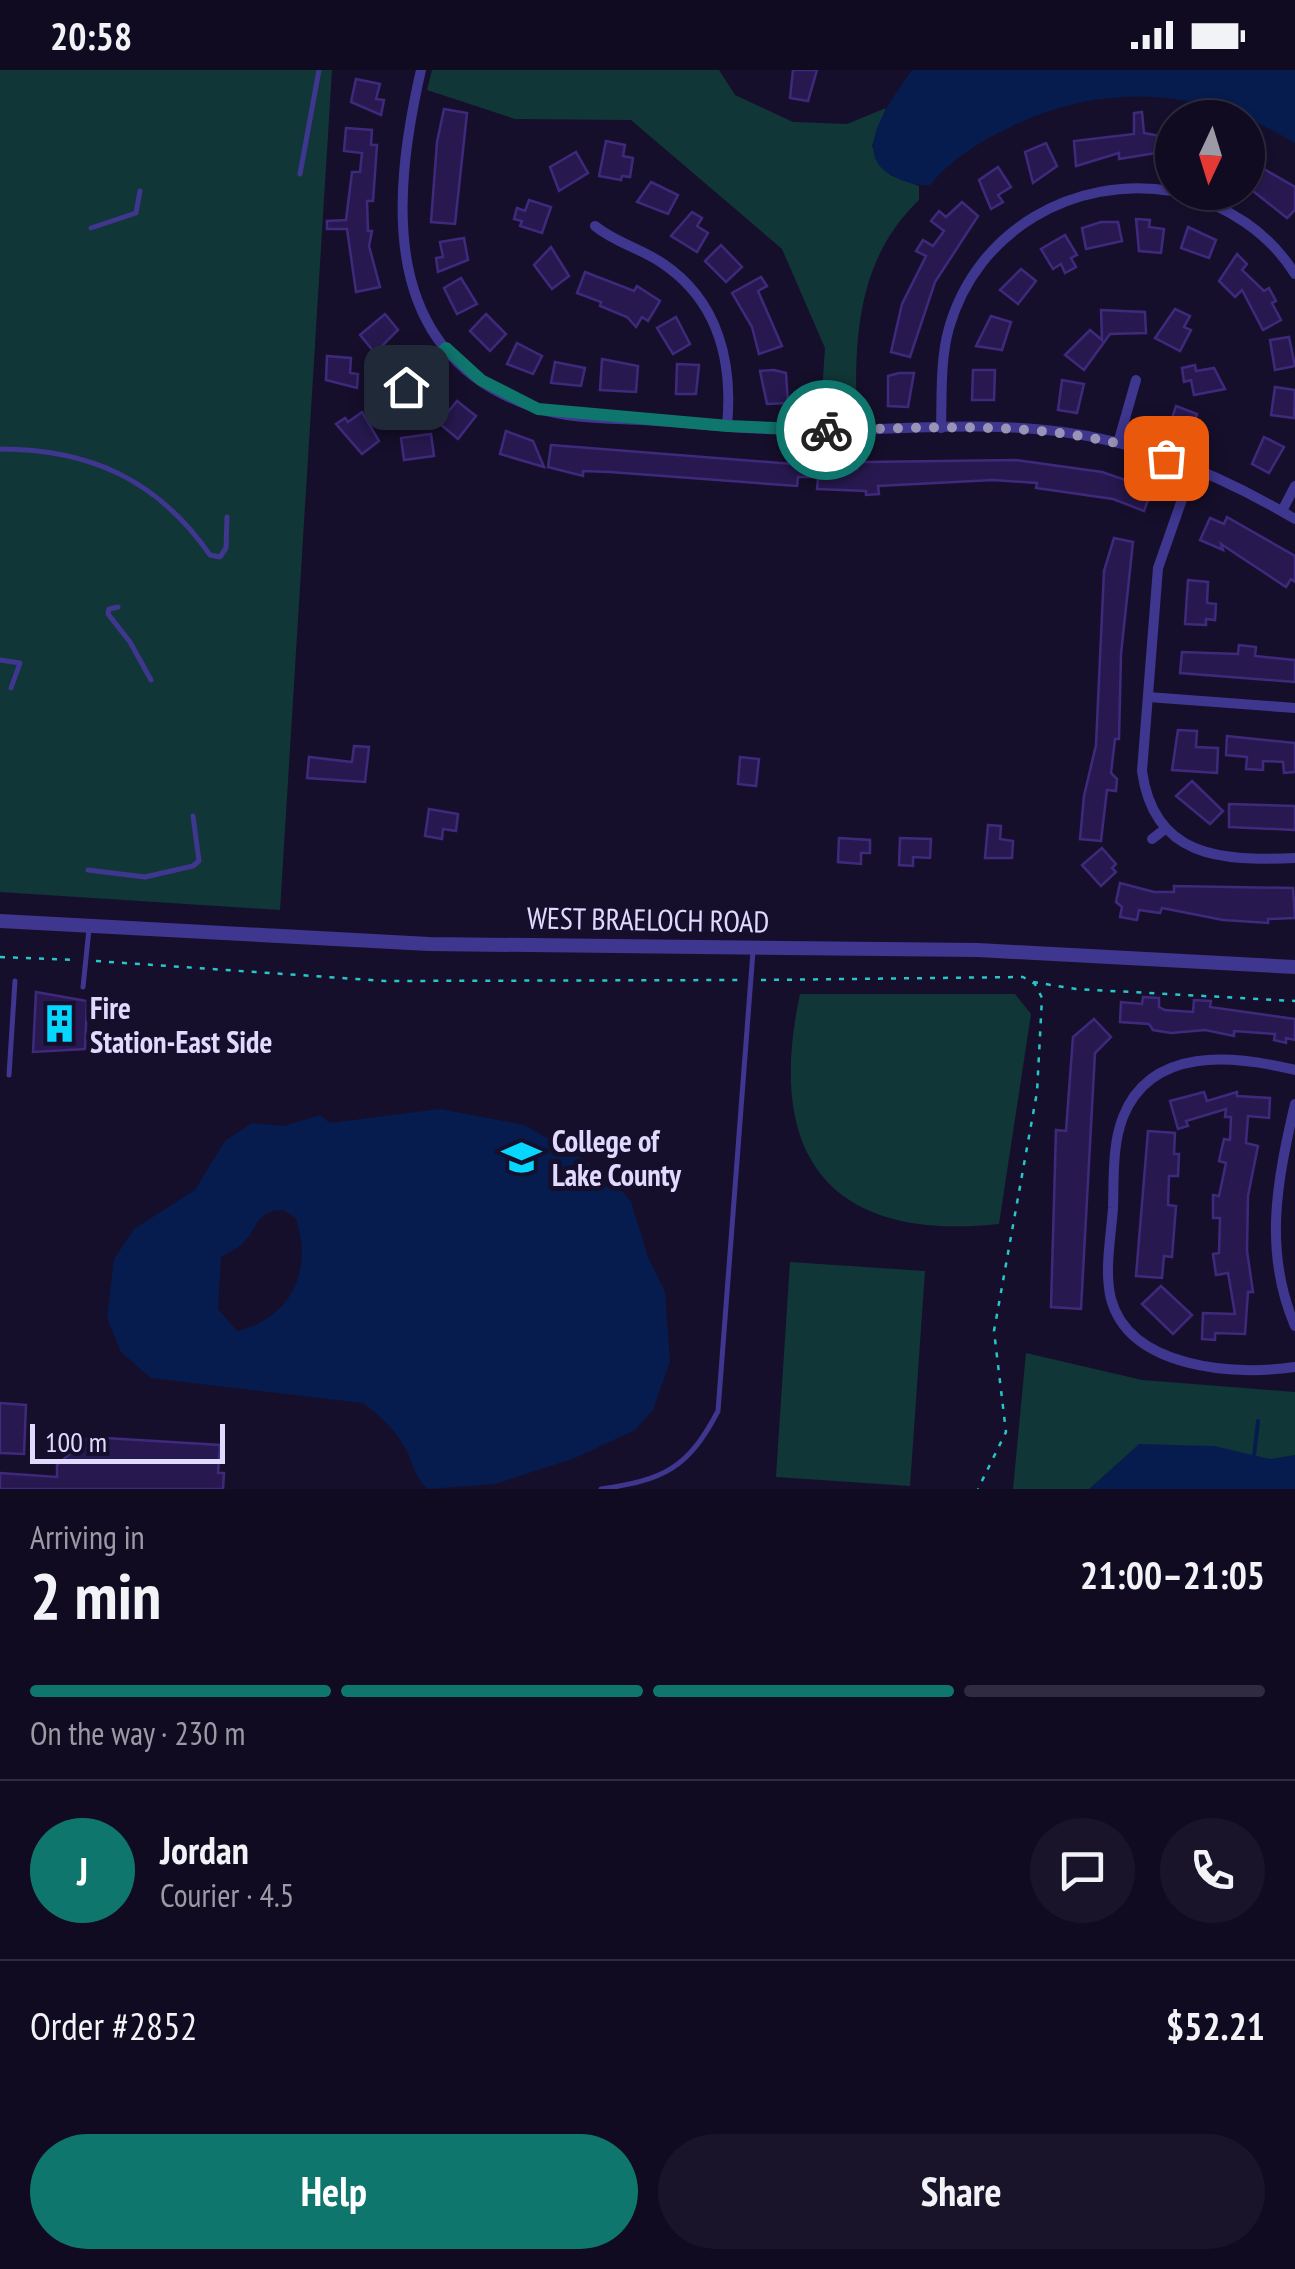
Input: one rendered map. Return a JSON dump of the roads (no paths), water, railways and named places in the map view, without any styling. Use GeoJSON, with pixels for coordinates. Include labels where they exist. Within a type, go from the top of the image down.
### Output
{"type":"FeatureCollection","features":[{"type":"Feature","properties":{"kind":"street"},"geometry":{"type":"LineString","coordinates":[[421,70],[407,128],[401,240],[417,303],[446,348],[481,380],[538,409],[728,426],[1028,429],[1118,443],[1193,468],[1295,519]]}},
{"type":"Feature","properties":{"kind":"street"},"geometry":{"type":"LineString","coordinates":[[941,428],[942,369],[950,327],[975,270],[995,247],[1020,226],[1074,196],[1126,186],[1155,189]]}},
{"type":"Feature","properties":{"kind":"street"},"geometry":{"type":"LineString","coordinates":[[1226,210],[1274,246],[1295,274]]}},
{"type":"Feature","properties":{"kind":"street"},"geometry":{"type":"LineString","coordinates":[[595,226],[611,239],[662,262],[701,302],[724,345],[729,371],[728,426]]}},
{"type":"Feature","properties":{"kind":"street"},"geometry":{"type":"LineString","coordinates":[[406,387],[446,348]]}},
{"type":"Feature","properties":{"kind":"street"},"geometry":{"type":"LineString","coordinates":[[1118,443],[1136,380]]}},
{"type":"Feature","properties":{"kind":"street"},"geometry":{"type":"LineString","coordinates":[[1193,468],[1158,568],[1142,772],[1146,799],[1165,829],[1188,846],[1208,854],[1295,858]]}},
{"type":"Feature","properties":{"kind":"street"},"geometry":{"type":"LineString","coordinates":[[1282,511],[1295,486]]}},
{"type":"Feature","properties":{"kind":"street"},"geometry":{"type":"LineString","coordinates":[[1148,697],[1295,708]]}},
{"type":"Feature","properties":{"kind":"street"},"geometry":{"type":"LineString","coordinates":[[1152,838],[1165,829]]}},
{"type":"Feature","properties":{"kind":"street","name":"WEST BRAELOCH ROAD"},"geometry":{"type":"LineString","coordinates":[[0,921],[428,944],[1096,954],[1295,967]]}},
{"type":"Feature","properties":{"kind":"street"},"geometry":{"type":"LineString","coordinates":[[1295,1070],[1190,1060],[1154,1075],[1135,1094],[1116,1143],[1108,1285],[1122,1324],[1152,1352],[1179,1362],[1295,1367]]}},
{"type":"Feature","properties":{"kind":"street"},"geometry":{"type":"LineString","coordinates":[[1295,1104],[1274,1208],[1274,1250],[1295,1326]]}},
{"type":"Feature","properties":{"kind":"lane"},"geometry":{"type":"LineString","coordinates":[[300,174],[319,70]]}},
{"type":"Feature","properties":{"kind":"lane"},"geometry":{"type":"LineString","coordinates":[[91,228],[136,212],[140,191]]}},
{"type":"Feature","properties":{"kind":"lane"},"geometry":{"type":"LineString","coordinates":[[0,449],[60,452],[94,462],[178,511],[210,556],[220,558],[226,548],[227,517]]}},
{"type":"Feature","properties":{"kind":"lane"},"geometry":{"type":"LineString","coordinates":[[118,607],[109,608],[108,614],[130,642],[151,680]]}},
{"type":"Feature","properties":{"kind":"lane"},"geometry":{"type":"LineString","coordinates":[[0,660],[20,663],[11,688]]}},
{"type":"Feature","properties":{"kind":"lane"},"geometry":{"type":"LineString","coordinates":[[88,870],[145,878],[193,866],[199,861],[193,816]]}},
{"type":"Feature","properties":{"kind":"lane"},"geometry":{"type":"LineString","coordinates":[[83,988],[90,926]]}},
{"type":"Feature","properties":{"kind":"lane"},"geometry":{"type":"LineString","coordinates":[[601,1489],[660,1477],[687,1459],[718,1411],[753,948]]}},
{"type":"Feature","properties":{"kind":"lane"},"geometry":{"type":"LineString","coordinates":[[9,1075],[15,981]]}},
{"type":"Feature","properties":{"kind":"lane"},"geometry":{"type":"LineString","coordinates":[[0,1050],[10,1051]]}},
{"type":"Feature","properties":{"kind":"water"},"geometry":{"type":"Polygon","coordinates":[[[912,70],[1295,70],[1295,143],[1265,127],[1265,100],[1119,97],[1046,112],[1010,127],[967,152],[930,185],[906,182],[880,166],[874,154],[874,140],[886,110],[912,70]]]}},
{"type":"Feature","properties":{"kind":"water"},"geometry":{"type":"Polygon","coordinates":[[[440,1109],[524,1125],[577,1155],[623,1192],[631,1202],[648,1257],[665,1292],[670,1361],[653,1410],[635,1430],[575,1458],[495,1484],[428,1489],[395,1433],[363,1403],[151,1378],[121,1352],[107,1318],[114,1259],[134,1229],[195,1190],[225,1141],[252,1123],[284,1126],[320,1115],[330,1123],[440,1109]],[[283,1210],[267,1213],[242,1244],[221,1257],[218,1309],[237,1331],[272,1315],[294,1289],[302,1256],[296,1218],[283,1210]]]}},
{"type":"Feature","properties":{"kind":"water"},"geometry":{"type":"Polygon","coordinates":[[[1139,1444],[1214,1446],[1270,1459],[1295,1455],[1295,1489],[1089,1489],[1139,1444]]]}},
{"type":"Feature","properties":{"kind":"waterway"},"geometry":{"type":"LineString","coordinates":[[1254,1456],[1258,1421]]}},
{"type":"Feature","properties":{"kind":"place","name":"Fire Station-East Side"},"geometry":{"type":"Point","coordinates":[60,1024]}},
{"type":"Feature","properties":{"kind":"place","name":"College of Lake County"},"geometry":{"type":"Point","coordinates":[522,1157]}}]}
